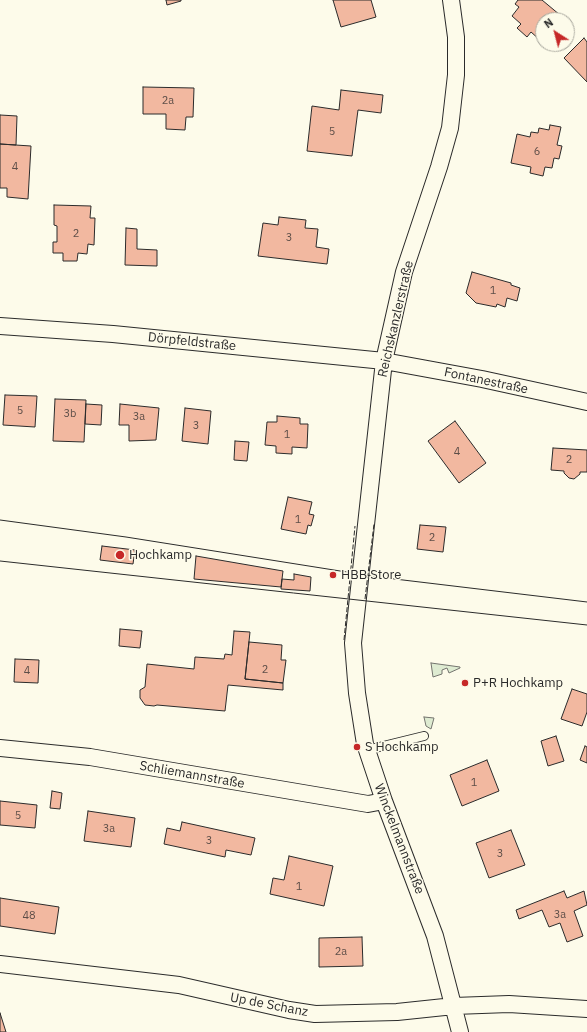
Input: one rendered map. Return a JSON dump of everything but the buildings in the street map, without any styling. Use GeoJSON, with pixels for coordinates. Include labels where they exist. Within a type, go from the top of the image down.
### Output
{"type":"FeatureCollection","features":[{"type":"Feature","properties":{"kind":"street","name":"Reichskanzlerstraße"},"geometry":{"type":"LineString","coordinates":[[353,643],[384,361],[404,272],[439,167],[450,128],[456,75],[456,37],[451,0]]}},
{"type":"Feature","properties":{"kind":"street","name":"Dörpfeldstraße"},"geometry":{"type":"LineString","coordinates":[[0,326],[113,334],[384,361]]}},
{"type":"Feature","properties":{"kind":"street","name":"Fontanestraße"},"geometry":{"type":"LineString","coordinates":[[384,361],[482,379],[587,402]]}},
{"type":"Feature","properties":{"kind":"street","name":"Winckelmannstraße"},"geometry":{"type":"LineString","coordinates":[[353,643],[357,693],[367,750],[384,801],[435,936],[460,1032]]}},
{"type":"Feature","properties":{"kind":"street","name":"Schliemannstraße"},"geometry":{"type":"LineString","coordinates":[[0,748],[90,757],[368,804],[384,801]]}},
{"type":"Feature","properties":{"kind":"street","name":"Up de Schanz"},"geometry":{"type":"LineString","coordinates":[[0,964],[160,982],[289,1010],[315,1014],[397,1012],[454,1006],[508,1004],[587,1009]]}},
{"type":"Feature","properties":{"kind":"lane"},"geometry":{"type":"LineString","coordinates":[[367,750],[424,736]]}},
{"type":"Feature","properties":{"kind":"green space"},"geometry":{"type":"Polygon","coordinates":[[[431,663],[460,668],[449,673],[447,668],[442,670],[442,674],[433,677],[431,663]]]}},
{"type":"Feature","properties":{"kind":"green space"},"geometry":{"type":"Polygon","coordinates":[[[424,717],[434,718],[431,729],[426,726],[424,717]]]}},
{"type":"Feature","properties":{"kind":"tram line"},"geometry":{"type":"LineString","coordinates":[[0,520],[126,537],[378,577],[587,602]]}},
{"type":"Feature","properties":{"kind":"tram line"},"geometry":{"type":"LineString","coordinates":[[0,561],[587,625]]}},
{"type":"Feature","properties":{"kind":"fence"},"geometry":{"type":"LineString","coordinates":[[365,599],[374,524]]}},
{"type":"Feature","properties":{"kind":"fence"},"geometry":{"type":"LineString","coordinates":[[344,640],[355,526]]}},
{"type":"Feature","properties":{"kind":"place","name":"Hochkamp"},"geometry":{"type":"Point","coordinates":[120,555]}},
{"type":"Feature","properties":{"kind":"place","name":"HBB Store"},"geometry":{"type":"Point","coordinates":[333,575]}},
{"type":"Feature","properties":{"kind":"place","name":"P+R Hochkamp"},"geometry":{"type":"Point","coordinates":[465,683]}},
{"type":"Feature","properties":{"kind":"place","name":"S Hochkamp"},"geometry":{"type":"Point","coordinates":[357,747]}}]}
